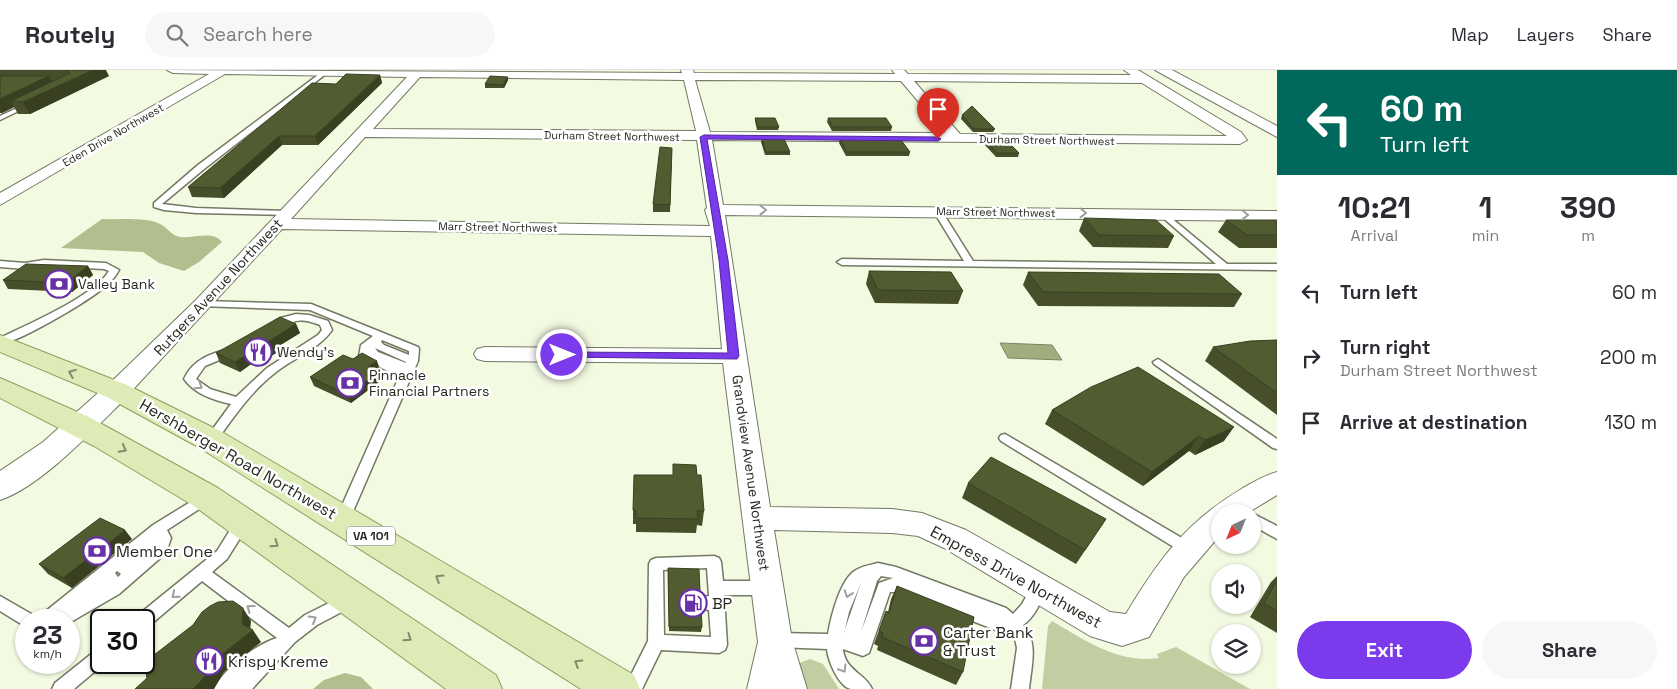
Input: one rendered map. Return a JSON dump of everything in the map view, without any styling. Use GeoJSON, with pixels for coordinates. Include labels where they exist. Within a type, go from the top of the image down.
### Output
{"type":"FeatureCollection","features":[{"type":"Feature","properties":{"kind":"main road"},"geometry":{"type":"LineString","coordinates":[[1162,70],[1277,132]]}},
{"type":"Feature","properties":{"kind":"main road"},"geometry":{"type":"LineString","coordinates":[[1178,70],[1277,124]]}},
{"type":"Feature","properties":{"kind":"main road","name":"Hershberger Road Northwest"},"geometry":{"type":"LineString","coordinates":[[0,343],[117,391],[210,440],[343,519],[619,689]]}},
{"type":"Feature","properties":{"kind":"main road"},"geometry":{"type":"LineString","coordinates":[[0,387],[44,406],[166,472],[206,497],[481,689]]}},
{"type":"Feature","properties":{"kind":"main road","name":"Rutgers Avenue Northwest"},"geometry":{"type":"LineString","coordinates":[[0,488],[54,450],[117,391]]}},
{"type":"Feature","properties":{"kind":"street"},"geometry":{"type":"LineString","coordinates":[[173,70],[324,74],[418,72],[901,74],[1145,79]]}},
{"type":"Feature","properties":{"kind":"street"},"geometry":{"type":"LineString","coordinates":[[1130,70],[1145,79]]}},
{"type":"Feature","properties":{"kind":"street","name":"Eden Drive Northwest"},"geometry":{"type":"LineString","coordinates":[[0,200],[224,71]]}},
{"type":"Feature","properties":{"kind":"street","name":"Rutgers Avenue Northwest"},"geometry":{"type":"LineString","coordinates":[[117,391],[203,304],[418,72]]}},
{"type":"Feature","properties":{"kind":"street","name":"Grandview Avenue Northwest"},"geometry":{"type":"LineString","coordinates":[[688,73],[704,137],[724,260],[734,356],[775,640],[789,689]]}},
{"type":"Feature","properties":{"kind":"street"},"geometry":{"type":"LineString","coordinates":[[901,74],[957,139]]}},
{"type":"Feature","properties":{"kind":"street","name":"Durham Street Northwest"},"geometry":{"type":"LineString","coordinates":[[361,133],[1236,142],[1241,138],[1145,79]]}},
{"type":"Feature","properties":{"kind":"street","name":"Marr Street Northwest"},"geometry":{"type":"LineString","coordinates":[[283,218],[716,220],[938,212],[1277,216]]}},
{"type":"Feature","properties":{"kind":"street"},"geometry":{"type":"LineString","coordinates":[[486,354],[734,356]]}},
{"type":"Feature","properties":{"kind":"street","name":"Empress Drive Northwest"},"geometry":{"type":"LineString","coordinates":[[1247,504],[1277,482]]}},
{"type":"Feature","properties":{"kind":"street","name":"Empress Drive Northwest"},"geometry":{"type":"LineString","coordinates":[[756,518],[892,521],[922,525],[955,539],[1102,625],[1122,631],[1137,626],[1165,575],[1187,548],[1211,530]]}},
{"type":"Feature","properties":{"kind":"street","name":"Grandview Avenue Northwest"},"geometry":{"type":"LineString","coordinates":[[765,689],[775,640]]}},
{"type":"Feature","properties":{"kind":"lane"},"geometry":{"type":"LineString","coordinates":[[283,218],[163,209],[157,205],[201,167],[324,74]]}},
{"type":"Feature","properties":{"kind":"lane"},"geometry":{"type":"LineString","coordinates":[[0,118],[35,102]]}},
{"type":"Feature","properties":{"kind":"lane"},"geometry":{"type":"LineString","coordinates":[[938,212],[971,264]]}},
{"type":"Feature","properties":{"kind":"lane"},"geometry":{"type":"LineString","coordinates":[[1164,214],[1225,267]]}},
{"type":"Feature","properties":{"kind":"lane"},"geometry":{"type":"LineString","coordinates":[[842,262],[1277,267]]}},
{"type":"Feature","properties":{"kind":"lane"},"geometry":{"type":"LineString","coordinates":[[0,264],[25,266],[44,263],[106,266],[114,270],[111,277],[87,296],[0,343]]}},
{"type":"Feature","properties":{"kind":"lane"},"geometry":{"type":"LineString","coordinates":[[25,266],[34,269],[100,273],[100,279],[79,295],[70,305]]}},
{"type":"Feature","properties":{"kind":"lane"},"geometry":{"type":"LineString","coordinates":[[203,304],[311,308],[376,338],[414,349],[415,352],[409,368],[343,519]]}},
{"type":"Feature","properties":{"kind":"lane"},"geometry":{"type":"LineString","coordinates":[[210,440],[239,401],[271,370],[322,337],[328,330],[324,323],[301,315],[286,318],[264,331]]}},
{"type":"Feature","properties":{"kind":"lane"},"geometry":{"type":"LineString","coordinates":[[376,338],[364,352],[367,359],[409,368]]}},
{"type":"Feature","properties":{"kind":"lane"},"geometry":{"type":"LineString","coordinates":[[239,401],[223,399],[194,384],[190,379],[198,366],[213,357],[240,346]]}},
{"type":"Feature","properties":{"kind":"lane"},"geometry":{"type":"LineString","coordinates":[[1158,362],[1277,445]]}},
{"type":"Feature","properties":{"kind":"lane"},"geometry":{"type":"LineString","coordinates":[[1005,438],[1187,548]]}},
{"type":"Feature","properties":{"kind":"lane"},"geometry":{"type":"LineString","coordinates":[[60,609],[158,529],[206,497]]}},
{"type":"Feature","properties":{"kind":"lane"},"geometry":{"type":"LineString","coordinates":[[155,611],[222,555],[243,522]]}},
{"type":"Feature","properties":{"kind":"lane"},"geometry":{"type":"LineString","coordinates":[[1261,525],[1277,533]]}},
{"type":"Feature","properties":{"kind":"lane"},"geometry":{"type":"LineString","coordinates":[[80,609],[114,589],[161,549],[164,538],[158,529]]}},
{"type":"Feature","properties":{"kind":"lane"},"geometry":{"type":"LineString","coordinates":[[633,689],[656,642],[662,603],[656,564],[714,562],[719,645],[656,642]]}},
{"type":"Feature","properties":{"kind":"lane"},"geometry":{"type":"LineString","coordinates":[[863,689],[843,671],[838,642],[852,582],[859,575],[878,569],[891,571],[1000,613],[1012,623],[1023,636],[1025,648],[1020,689]]}},
{"type":"Feature","properties":{"kind":"lane"},"geometry":{"type":"LineString","coordinates":[[201,572],[286,641]]}},
{"type":"Feature","properties":{"kind":"lane"},"geometry":{"type":"LineString","coordinates":[[775,640],[838,642],[858,648],[866,645],[884,588],[891,585],[900,585],[998,624],[1012,623],[1020,620],[1039,588]]}},
{"type":"Feature","properties":{"kind":"lane"},"geometry":{"type":"LineString","coordinates":[[700,603],[717,596],[768,588]]}},
{"type":"Feature","properties":{"kind":"lane"},"geometry":{"type":"LineString","coordinates":[[241,689],[286,641],[311,620],[352,599]]}},
{"type":"Feature","properties":{"kind":"lane"},"geometry":{"type":"LineString","coordinates":[[0,603],[15,612]]}},
{"type":"Feature","properties":{"kind":"lane"},"geometry":{"type":"LineString","coordinates":[[223,689],[256,656],[268,647],[286,641]]}},
{"type":"Feature","properties":{"kind":"lane"},"geometry":{"type":"LineString","coordinates":[[62,689],[90,666]]}},
{"type":"Feature","properties":{"kind":"lane"},"geometry":{"type":"LineString","coordinates":[[72,689],[86,669]]}},
{"type":"Feature","properties":{"kind":"shaded area"},"geometry":{"type":"Polygon","coordinates":[[[102,219],[151,221],[161,224],[180,237],[213,236],[222,242],[199,262],[184,271],[159,263],[143,252],[61,248],[102,219]]]}},
{"type":"Feature","properties":{"kind":"shaded area"},"geometry":{"type":"Polygon","coordinates":[[[1000,343],[1052,345],[1062,360],[1008,358],[1000,343]]]}},
{"type":"Feature","properties":{"kind":"shaded area"},"geometry":{"type":"Polygon","coordinates":[[[1052,621],[1090,643],[1130,658],[1159,658],[1157,654],[1176,647],[1211,667],[1211,674],[1224,674],[1250,689],[1042,689],[1048,626],[1052,621]]]}},
{"type":"Feature","properties":{"kind":"shaded area"},"geometry":{"type":"Polygon","coordinates":[[[810,659],[823,664],[839,689],[801,689],[799,663],[810,659]]]}},
{"type":"Feature","properties":{"kind":"shaded area"},"geometry":{"type":"Polygon","coordinates":[[[345,673],[361,677],[373,689],[313,689],[324,680],[345,673]]]}},
{"type":"Feature","properties":{"kind":"building"},"geometry":{"type":"Polygon","coordinates":[[[66,70],[93,70],[23,102],[11,101],[70,73],[66,70]]]}},
{"type":"Feature","properties":{"kind":"building"},"geometry":{"type":"Polygon","coordinates":[[[346,74],[380,75],[315,136],[279,136],[220,188],[188,187],[312,83],[336,84],[346,74]]]}},
{"type":"Feature","properties":{"kind":"building"},"geometry":{"type":"Polygon","coordinates":[[[0,76],[49,76],[0,99],[0,76]]]}},
{"type":"Feature","properties":{"kind":"building"},"geometry":{"type":"Polygon","coordinates":[[[490,76],[508,77],[503,85],[485,84],[490,76]]]}},
{"type":"Feature","properties":{"kind":"building"},"geometry":{"type":"Polygon","coordinates":[[[972,106],[995,129],[974,129],[962,115],[972,106]]]}},
{"type":"Feature","properties":{"kind":"building"},"geometry":{"type":"Polygon","coordinates":[[[755,118],[775,118],[779,127],[758,127],[755,118]]]}},
{"type":"Feature","properties":{"kind":"building"},"geometry":{"type":"Polygon","coordinates":[[[828,118],[886,118],[892,127],[833,127],[828,118]]]}},
{"type":"Feature","properties":{"kind":"building"},"geometry":{"type":"Polygon","coordinates":[[[762,139],[784,139],[790,152],[766,152],[762,139]]]}},
{"type":"Feature","properties":{"kind":"building"},"geometry":{"type":"Polygon","coordinates":[[[840,139],[901,140],[910,152],[847,152],[840,139]]]}},
{"type":"Feature","properties":{"kind":"building"},"geometry":{"type":"Polygon","coordinates":[[[985,140],[1006,140],[1019,153],[997,153],[985,140]]]}},
{"type":"Feature","properties":{"kind":"building"},"geometry":{"type":"Polygon","coordinates":[[[660,147],[672,148],[670,205],[653,204],[660,147]]]}},
{"type":"Feature","properties":{"kind":"building"},"geometry":{"type":"Polygon","coordinates":[[[1084,218],[1156,220],[1174,236],[1099,235],[1084,218]]]}},
{"type":"Feature","properties":{"kind":"building"},"geometry":{"type":"Polygon","coordinates":[[[1226,220],[1277,220],[1277,235],[1247,235],[1226,220]]]}},
{"type":"Feature","properties":{"kind":"building"},"geometry":{"type":"Polygon","coordinates":[[[26,264],[88,266],[67,283],[3,280],[26,264]]]}},
{"type":"Feature","properties":{"kind":"building"},"geometry":{"type":"Polygon","coordinates":[[[869,271],[951,272],[963,291],[878,290],[869,271]]]}},
{"type":"Feature","properties":{"kind":"building"},"geometry":{"type":"Polygon","coordinates":[[[1028,272],[1219,274],[1242,294],[1043,292],[1028,272]]]}},
{"type":"Feature","properties":{"kind":"building"},"geometry":{"type":"Polygon","coordinates":[[[280,317],[296,324],[268,342],[272,343],[254,355],[250,353],[235,362],[216,353],[280,317]]]}},
{"type":"Feature","properties":{"kind":"building"},"geometry":{"type":"Polygon","coordinates":[[[1277,340],[1277,393],[1213,347],[1250,341],[1277,340]]]}},
{"type":"Feature","properties":{"kind":"building"},"geometry":{"type":"Polygon","coordinates":[[[362,353],[377,361],[369,366],[380,371],[348,395],[310,377],[343,355],[353,359],[362,353]]]}},
{"type":"Feature","properties":{"kind":"building"},"geometry":{"type":"Polygon","coordinates":[[[1138,367],[1234,427],[1205,440],[1199,436],[1152,472],[1052,410],[1091,387],[1138,367]]]}},
{"type":"Feature","properties":{"kind":"building"},"geometry":{"type":"Polygon","coordinates":[[[991,457],[1106,519],[1085,550],[968,483],[991,457]]]}},
{"type":"Feature","properties":{"kind":"building"},"geometry":{"type":"Polygon","coordinates":[[[673,464],[696,465],[697,475],[701,475],[704,511],[697,511],[698,519],[636,518],[636,510],[633,510],[634,475],[673,475],[673,464]]]}},
{"type":"Feature","properties":{"kind":"building"},"geometry":{"type":"Polygon","coordinates":[[[100,518],[125,530],[63,578],[39,564],[100,518]]]}},
{"type":"Feature","properties":{"kind":"building"},"geometry":{"type":"Polygon","coordinates":[[[668,568],[699,569],[700,591],[694,592],[691,599],[694,604],[701,606],[702,627],[669,627],[668,568]]]}},
{"type":"Feature","properties":{"kind":"building"},"geometry":{"type":"Polygon","coordinates":[[[1277,580],[1277,611],[1264,603],[1277,580]]]}},
{"type":"Feature","properties":{"kind":"building"},"geometry":{"type":"Polygon","coordinates":[[[897,586],[974,617],[963,672],[882,637],[883,633],[879,631],[886,611],[889,613],[897,586]]]}},
{"type":"Feature","properties":{"kind":"building"},"geometry":{"type":"Polygon","coordinates":[[[233,601],[243,608],[242,624],[253,630],[215,660],[203,679],[193,689],[135,689],[147,678],[146,674],[155,674],[155,654],[193,625],[202,612],[218,602],[233,601]]]}},
{"type":"Feature","properties":{"kind":"place","name":"Valley Bank"},"geometry":{"type":"Point","coordinates":[59,284]}},
{"type":"Feature","properties":{"kind":"place","name":"Wendy's"},"geometry":{"type":"Point","coordinates":[258,352]}},
{"type":"Feature","properties":{"kind":"place","name":"Pinnacle Financial Partners"},"geometry":{"type":"Point","coordinates":[350,383]}},
{"type":"Feature","properties":{"kind":"place","name":"Member One"},"geometry":{"type":"Point","coordinates":[97,551]}},
{"type":"Feature","properties":{"kind":"place","name":"BP"},"geometry":{"type":"Point","coordinates":[693,603]}},
{"type":"Feature","properties":{"kind":"place","name":"Carter Bank & Trust"},"geometry":{"type":"Point","coordinates":[924,641]}},
{"type":"Feature","properties":{"kind":"place","name":"Krispy Kreme"},"geometry":{"type":"Point","coordinates":[209,661]}},
{"type":"Feature","properties":{"kind":"route"},"geometry":{"type":"LineString","coordinates":[[562,355],[734,356],[724,260],[717,231],[704,137],[938,139]]}}]}
